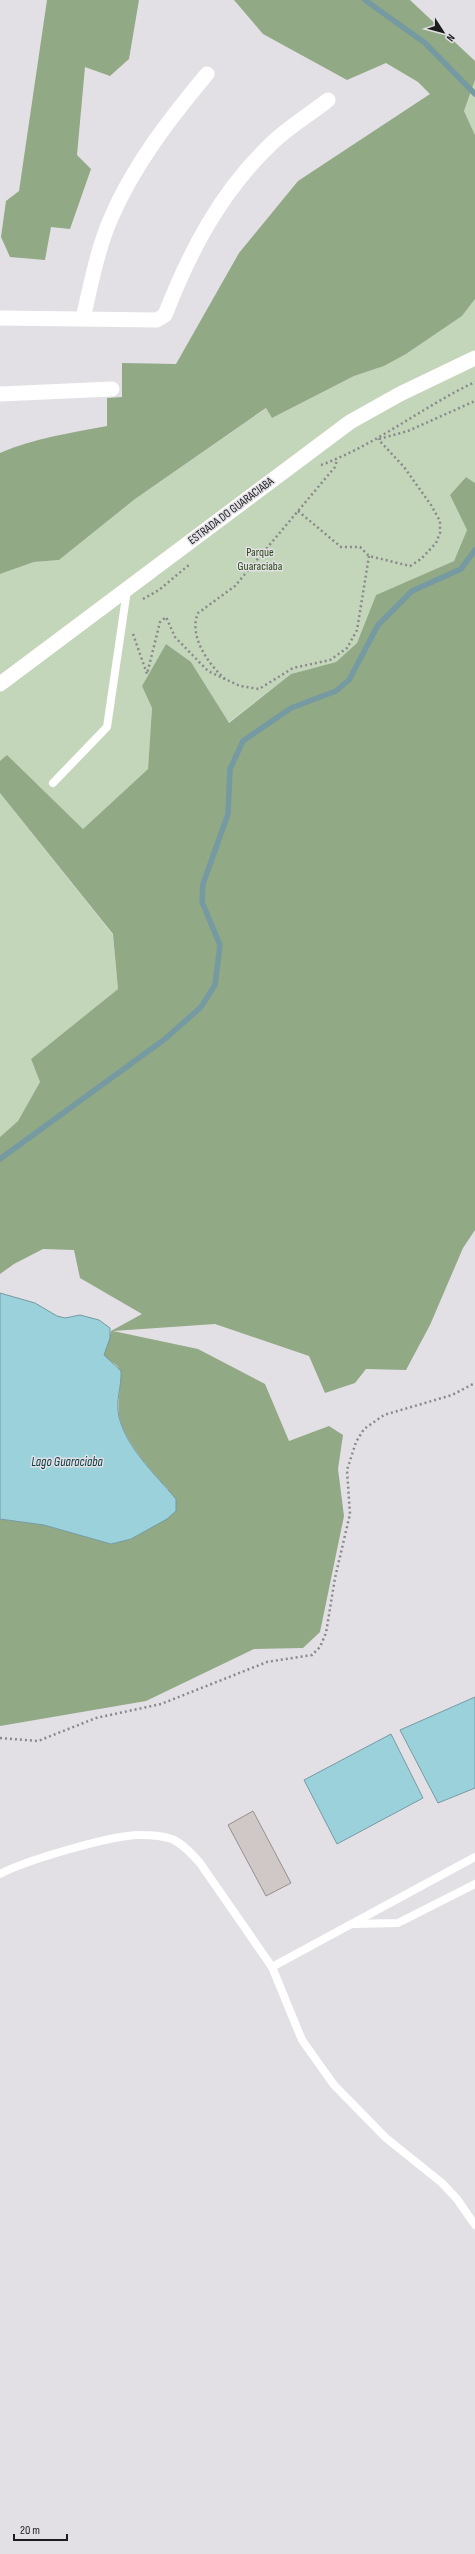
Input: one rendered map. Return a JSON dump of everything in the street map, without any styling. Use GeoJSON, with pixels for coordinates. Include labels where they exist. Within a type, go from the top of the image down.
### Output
{"type":"FeatureCollection","features":[{"type":"Feature","properties":{"kind":"street"},"geometry":{"type":"LineString","coordinates":[[83,318],[100,247],[111,218],[165,124],[207,74]]}},
{"type":"Feature","properties":{"kind":"street"},"geometry":{"type":"LineString","coordinates":[[0,318],[157,320],[165,315],[207,222],[240,176],[271,143],[328,100]]}},
{"type":"Feature","properties":{"kind":"street","name":"ESTRADA DO GUARACIABA"},"geometry":{"type":"LineString","coordinates":[[0,684],[350,422],[400,394],[475,358]]}},
{"type":"Feature","properties":{"kind":"street"},"geometry":{"type":"LineString","coordinates":[[0,394],[112,389]]}},
{"type":"Feature","properties":{"kind":"lane"},"geometry":{"type":"LineString","coordinates":[[53,783],[106,727],[127,590]]}},
{"type":"Feature","properties":{"kind":"lane"},"geometry":{"type":"LineString","coordinates":[[0,1874],[18,1865],[115,1838],[141,1834],[171,1839],[186,1848],[200,1863],[272,1967],[302,2040],[334,2084],[386,2138],[442,2183],[457,2199],[475,2225]]}},
{"type":"Feature","properties":{"kind":"lane"},"geometry":{"type":"LineString","coordinates":[[272,1967],[475,1857]]}},
{"type":"Feature","properties":{"kind":"lane"},"geometry":{"type":"LineString","coordinates":[[352,1924],[398,1923],[475,1884]]}},
{"type":"Feature","properties":{"kind":"path"},"geometry":{"type":"LineString","coordinates":[[316,467],[337,459],[378,439],[432,403],[475,382]]}},
{"type":"Feature","properties":{"kind":"path"},"geometry":{"type":"LineString","coordinates":[[378,439],[408,431],[475,401]]}},
{"type":"Feature","properties":{"kind":"path"},"geometry":{"type":"LineString","coordinates":[[298,511],[341,547],[360,547],[369,556],[405,566],[413,565],[436,543],[441,529],[440,521],[404,467],[378,439]]}},
{"type":"Feature","properties":{"kind":"path"},"geometry":{"type":"LineString","coordinates":[[227,680],[213,666],[202,649],[195,628],[196,617],[201,610],[235,586],[335,468],[337,459]]}},
{"type":"Feature","properties":{"kind":"path"},"geometry":{"type":"LineString","coordinates":[[122,628],[136,637],[147,674],[160,622],[166,617],[175,637],[208,671],[240,686],[259,689],[293,668],[330,660],[347,648],[357,630],[369,556]]}},
{"type":"Feature","properties":{"kind":"path"},"geometry":{"type":"LineString","coordinates":[[125,610],[159,590],[192,562]]}},
{"type":"Feature","properties":{"kind":"path"},"geometry":{"type":"LineString","coordinates":[[0,1738],[38,1741],[96,1718],[161,1704],[267,1662],[312,1655],[320,1647],[326,1633],[350,1514],[347,1470],[356,1442],[364,1429],[384,1415],[452,1395],[475,1383]]}},
{"type":"Feature","properties":{"kind":"green space"},"geometry":{"type":"Polygon","coordinates":[[[47,0],[139,0],[129,59],[110,76],[85,67],[77,155],[91,169],[70,229],[51,227],[45,260],[10,257],[1,237],[6,201],[19,191],[47,0]]]}},
{"type":"Feature","properties":{"kind":"green space"},"geometry":{"type":"Polygon","coordinates":[[[234,0],[410,0],[475,61],[475,80],[464,111],[475,135],[475,299],[462,316],[406,354],[384,366],[354,376],[272,418],[266,408],[135,499],[59,560],[34,562],[0,574],[0,453],[26,443],[107,426],[107,398],[122,397],[122,363],[176,364],[239,253],[298,181],[430,94],[418,82],[386,63],[347,80],[263,34],[234,0]]]}},
{"type":"Feature","properties":{"kind":"green space"},"geometry":{"type":"Polygon","coordinates":[[[475,80],[475,135],[464,111],[475,80]]]}},
{"type":"Feature","properties":{"kind":"green space","name":"Parque Guaraciaba"},"geometry":{"type":"Polygon","coordinates":[[[475,299],[475,483],[466,477],[450,495],[467,530],[454,561],[376,595],[357,643],[336,662],[291,674],[228,723],[191,662],[166,644],[142,686],[152,708],[148,769],[83,829],[7,756],[0,761],[0,574],[34,562],[59,560],[135,499],[267,408],[272,418],[354,376],[384,366],[406,354],[462,316],[475,299]]]}},
{"type":"Feature","properties":{"kind":"green space"},"geometry":{"type":"Polygon","coordinates":[[[466,477],[475,483],[475,1230],[463,1248],[430,1325],[406,1370],[366,1369],[355,1383],[325,1393],[309,1356],[215,1324],[113,1331],[198,1349],[265,1384],[289,1441],[329,1426],[343,1435],[338,1469],[344,1516],[320,1632],[303,1648],[254,1649],[146,1701],[0,1726],[0,1519],[44,1525],[111,1544],[131,1539],[147,1529],[168,1489],[139,1455],[126,1435],[119,1415],[119,1370],[116,1365],[104,1355],[111,1331],[142,1314],[80,1278],[74,1250],[43,1249],[14,1264],[0,1274],[0,1137],[18,1121],[40,1082],[31,1059],[118,989],[113,934],[0,793],[0,761],[7,755],[83,829],[148,769],[152,708],[142,686],[166,644],[191,662],[229,723],[291,674],[336,662],[357,643],[376,595],[454,561],[467,530],[450,495],[466,477]]]}},
{"type":"Feature","properties":{"kind":"green space"},"geometry":{"type":"Polygon","coordinates":[[[0,793],[113,935],[118,989],[31,1059],[40,1082],[18,1121],[0,1137],[0,793]]]}},
{"type":"Feature","properties":{"kind":"water","name":"Lago Guaraciaba"},"geometry":{"type":"Polygon","coordinates":[[[0,1293],[35,1303],[57,1316],[65,1318],[80,1315],[99,1320],[110,1328],[110,1338],[104,1355],[121,1371],[118,1399],[119,1417],[128,1440],[135,1451],[176,1499],[176,1511],[167,1519],[131,1539],[111,1544],[44,1525],[0,1519],[0,1293]]]}},
{"type":"Feature","properties":{"kind":"water"},"geometry":{"type":"Polygon","coordinates":[[[475,1697],[475,1788],[438,1803],[400,1730],[475,1697]]]}},
{"type":"Feature","properties":{"kind":"water"},"geometry":{"type":"Polygon","coordinates":[[[391,1734],[423,1798],[337,1844],[304,1780],[391,1734]]]}},
{"type":"Feature","properties":{"kind":"building"},"geometry":{"type":"Polygon","coordinates":[[[253,1811],[291,1883],[266,1896],[228,1825],[253,1811]]]}},
{"type":"Feature","properties":{"kind":"waterway"},"geometry":{"type":"LineString","coordinates":[[365,0],[425,43],[475,94]]}},
{"type":"Feature","properties":{"kind":"waterway"},"geometry":{"type":"LineString","coordinates":[[0,1159],[165,1039],[201,1007],[215,985],[220,945],[202,902],[203,884],[228,814],[230,769],[243,741],[291,708],[336,691],[349,680],[378,625],[412,591],[461,569],[475,550]]}}]}
